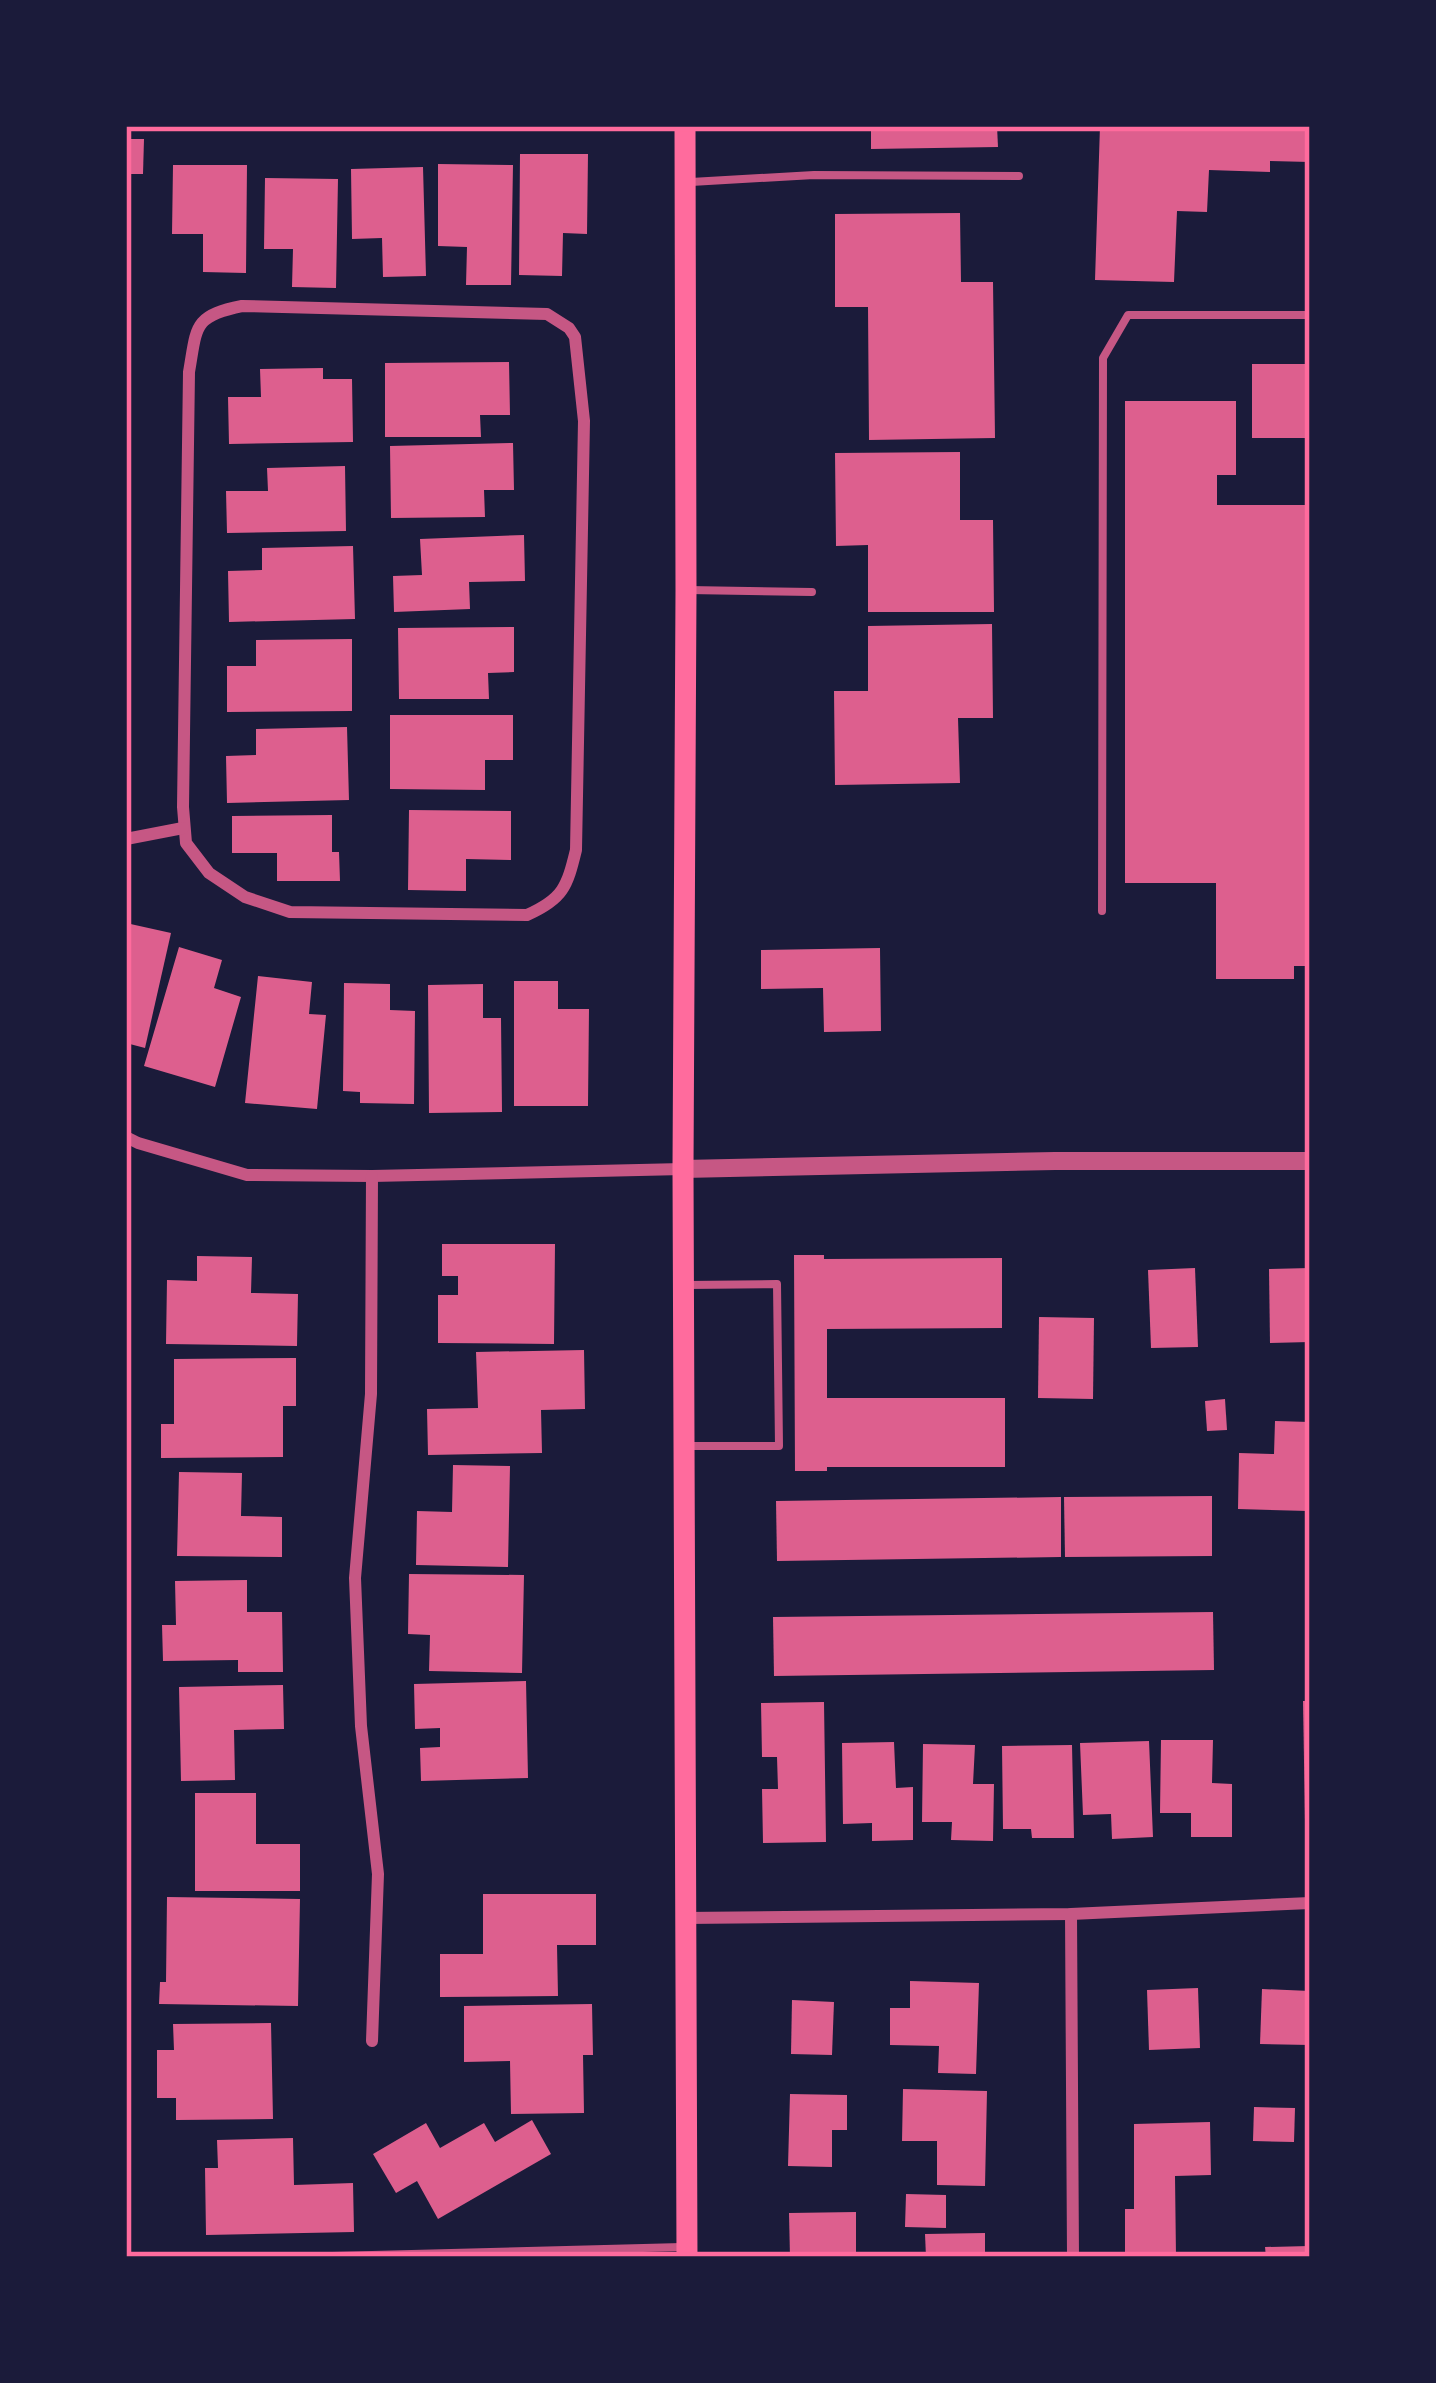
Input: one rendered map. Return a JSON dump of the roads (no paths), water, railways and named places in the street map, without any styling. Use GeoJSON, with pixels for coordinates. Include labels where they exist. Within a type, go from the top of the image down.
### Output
{"type":"FeatureCollection","features":[{"type":"Feature","properties":{"kind":"main road"},"geometry":{"type":"LineString","coordinates":[[685,126],[687,2252]]}},
{"type":"Feature","properties":{"kind":"street"},"geometry":{"type":"LineString","coordinates":[[242,306],[547,314],[569,328],[575,337],[584,421],[576,850],[568,883],[553,904],[527,915],[290,912],[245,897],[209,873],[186,844],[183,828],[189,372],[196,329],[213,312],[242,306]]}},
{"type":"Feature","properties":{"kind":"street"},"geometry":{"type":"LineString","coordinates":[[126,839],[183,828]]}},
{"type":"Feature","properties":{"kind":"street"},"geometry":{"type":"LineString","coordinates":[[126,1137],[247,1175],[1310,1161]]}},
{"type":"Feature","properties":{"kind":"street"},"geometry":{"type":"LineString","coordinates":[[371,1176],[371,1394],[355,1578],[361,1726],[378,1874],[372,2041]]}},
{"type":"Feature","properties":{"kind":"street"},"geometry":{"type":"LineString","coordinates":[[684,1918],[1071,1914],[1310,1903]]}},
{"type":"Feature","properties":{"kind":"street"},"geometry":{"type":"LineString","coordinates":[[1071,1914],[1073,2257]]}},
{"type":"Feature","properties":{"kind":"lane"},"geometry":{"type":"LineString","coordinates":[[685,182],[814,175],[1019,176]]}},
{"type":"Feature","properties":{"kind":"lane"},"geometry":{"type":"LineString","coordinates":[[1102,911],[1103,358],[1128,315],[1310,315]]}},
{"type":"Feature","properties":{"kind":"lane"},"geometry":{"type":"LineString","coordinates":[[686,590],[812,592]]}},
{"type":"Feature","properties":{"kind":"lane"},"geometry":{"type":"LineString","coordinates":[[683,1286],[777,1284],[778,1423],[778,1446],[684,1446]]}},
{"type":"Feature","properties":{"kind":"lane"},"geometry":{"type":"LineString","coordinates":[[293,2257],[687,2252]]}}]}
